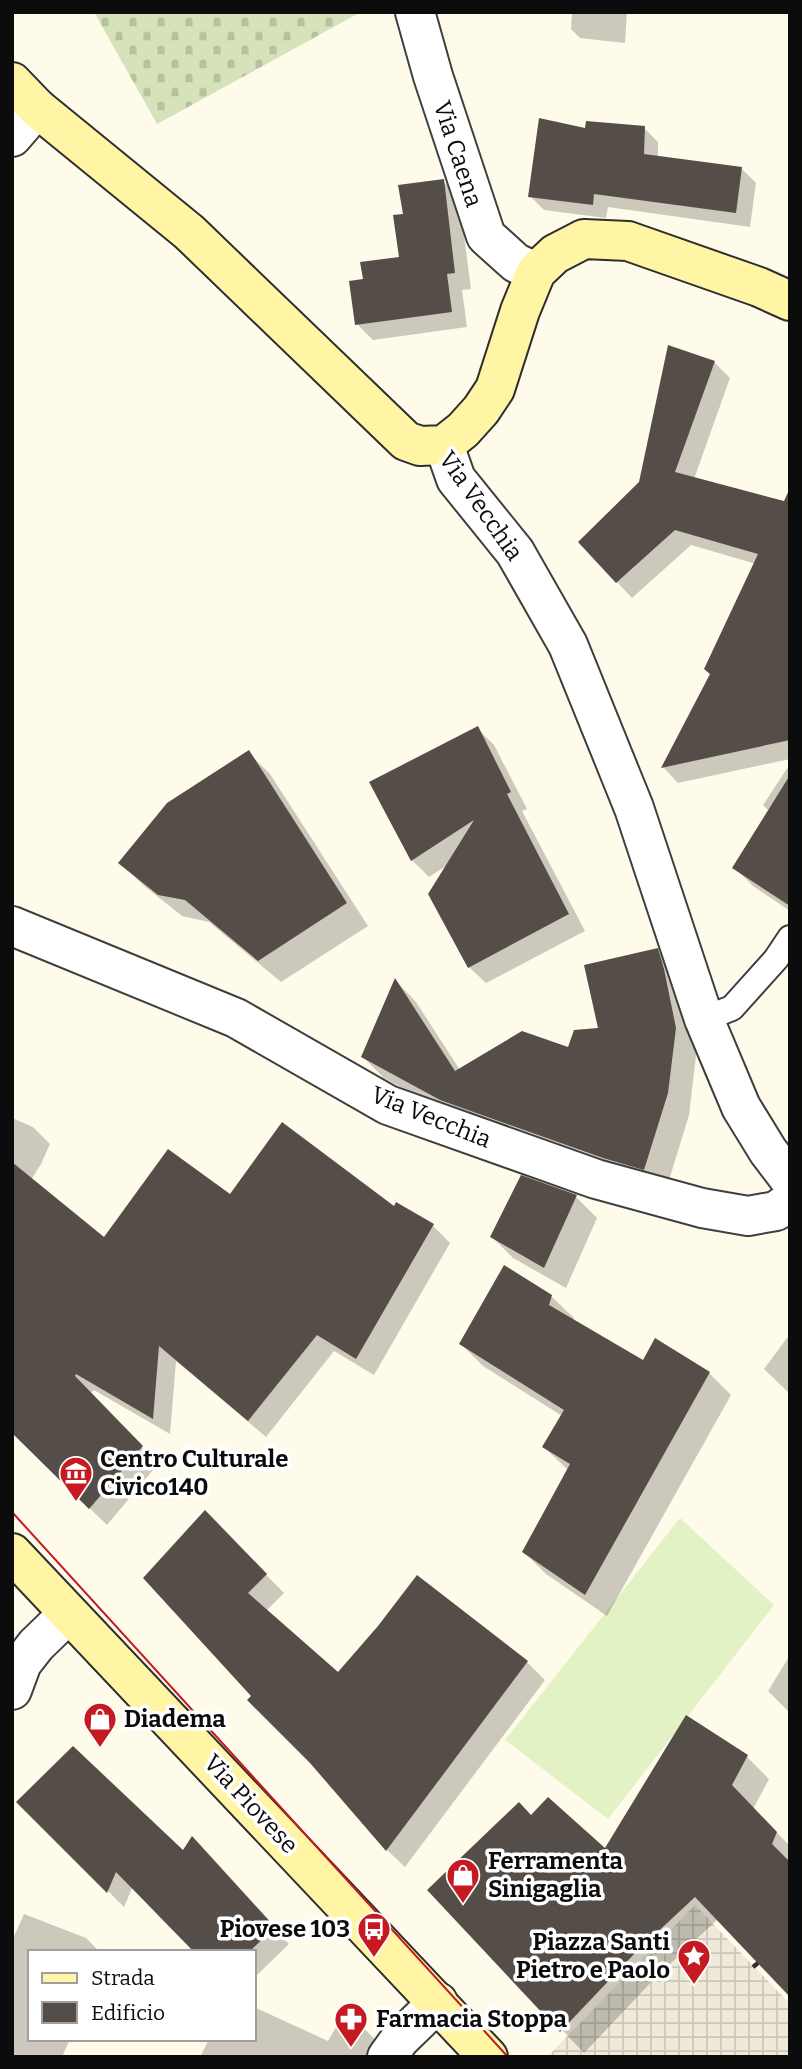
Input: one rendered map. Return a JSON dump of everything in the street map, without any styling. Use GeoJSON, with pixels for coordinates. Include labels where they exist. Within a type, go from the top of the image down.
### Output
{"type":"FeatureCollection","features":[{"type":"Feature","properties":{"kind":"street","name":"Via Caena"},"geometry":{"type":"LineString","coordinates":[[415,12],[433,76],[486,236],[516,263],[536,272]]}},
{"type":"Feature","properties":{"kind":"street","name":"Via Vecchia"},"geometry":{"type":"LineString","coordinates":[[12,137],[25,95],[189,232],[406,441],[420,446],[444,445],[456,479],[515,552],[568,645],[634,808],[704,1019],[741,1107],[768,1152],[790,1180]]}},
{"type":"Feature","properties":{"kind":"street"},"geometry":{"type":"LineString","coordinates":[[444,445],[463,430],[495,389],[520,311],[536,272],[555,254],[584,239],[628,241],[759,287],[790,301]]}},
{"type":"Feature","properties":{"kind":"street","name":"Via Vecchia"},"geometry":{"type":"LineString","coordinates":[[12,926],[236,1018],[388,1105],[596,1180],[702,1208],[748,1216],[776,1211],[790,1201]]}},
{"type":"Feature","properties":{"kind":"street","name":"Via Piovese"},"geometry":{"type":"LineString","coordinates":[[12,1553],[488,2057]]}},
{"type":"Feature","properties":{"kind":"street"},"geometry":{"type":"LineString","coordinates":[[12,1690],[22,1664],[36,1645],[68,1614]]}},
{"type":"Feature","properties":{"kind":"street"},"geometry":{"type":"LineString","coordinates":[[387,2057],[400,2039],[438,2002]]}},
{"type":"Feature","properties":{"kind":"lane"},"geometry":{"type":"LineString","coordinates":[[704,1019],[732,1008],[776,959],[790,938]]}},
{"type":"Feature","properties":{"kind":"green space"},"geometry":{"type":"Polygon","coordinates":[[[94,12],[361,12],[157,124],[94,12]]]}},
{"type":"Feature","properties":{"kind":"green space"},"geometry":{"type":"Polygon","coordinates":[[[680,1518],[774,1605],[608,1819],[505,1740],[680,1518]]]}},
{"type":"Feature","properties":{"kind":"shaded area","name":"Piazza Santi Pietro e Paolo"},"geometry":{"type":"Polygon","coordinates":[[[695,1905],[790,2004],[790,2057],[547,2057],[695,1905]]]}},
{"type":"Feature","properties":{"kind":"building"},"geometry":{"type":"Polygon","coordinates":[[[539,118],[585,128],[586,121],[645,126],[644,154],[742,167],[736,213],[594,194],[593,205],[528,197],[539,118]]]}},
{"type":"Feature","properties":{"kind":"building"},"geometry":{"type":"Polygon","coordinates":[[[444,179],[455,273],[447,274],[452,312],[355,325],[349,281],[363,279],[360,262],[399,257],[393,215],[403,214],[398,185],[444,179]]]}},
{"type":"Feature","properties":{"kind":"building"},"geometry":{"type":"Polygon","coordinates":[[[668,345],[715,361],[675,472],[784,501],[790,488],[790,740],[661,768],[710,674],[704,669],[758,554],[675,530],[616,583],[578,542],[639,482],[668,345]]]}},
{"type":"Feature","properties":{"kind":"building"},"geometry":{"type":"Polygon","coordinates":[[[478,726],[511,792],[507,794],[569,914],[468,968],[428,894],[474,820],[411,861],[369,782],[478,726]]]}},
{"type":"Feature","properties":{"kind":"building"},"geometry":{"type":"Polygon","coordinates":[[[249,750],[347,903],[258,961],[185,900],[158,895],[118,863],[167,803],[249,750]]]}},
{"type":"Feature","properties":{"kind":"building"},"geometry":{"type":"Polygon","coordinates":[[[790,775],[790,906],[732,868],[790,775]]]}},
{"type":"Feature","properties":{"kind":"building"},"geometry":{"type":"Polygon","coordinates":[[[658,948],[676,1028],[668,1093],[644,1170],[440,1100],[361,1057],[395,978],[455,1071],[522,1031],[568,1047],[574,1030],[598,1028],[584,965],[658,948]]]}},
{"type":"Feature","properties":{"kind":"building"},"geometry":{"type":"Polygon","coordinates":[[[282,1122],[394,1206],[396,1202],[434,1224],[356,1359],[317,1335],[248,1421],[159,1346],[153,1419],[76,1374],[143,1446],[89,1509],[12,1433],[12,1162],[104,1237],[168,1149],[230,1194],[282,1122]]]}},
{"type":"Feature","properties":{"kind":"building"},"geometry":{"type":"Polygon","coordinates":[[[521,1175],[577,1195],[544,1268],[490,1237],[521,1175]]]}},
{"type":"Feature","properties":{"kind":"building"},"geometry":{"type":"Polygon","coordinates":[[[504,1265],[552,1295],[549,1305],[643,1360],[655,1338],[710,1372],[585,1595],[522,1552],[570,1464],[542,1447],[564,1410],[459,1344],[504,1265]]]}},
{"type":"Feature","properties":{"kind":"building"},"geometry":{"type":"Polygon","coordinates":[[[205,1510],[267,1574],[248,1593],[338,1672],[417,1575],[528,1661],[386,1851],[310,1763],[247,1700],[251,1696],[143,1578],[205,1510]]]}},
{"type":"Feature","properties":{"kind":"building"},"geometry":{"type":"Polygon","coordinates":[[[686,1715],[748,1755],[732,1785],[777,1832],[772,1844],[790,1862],[790,1997],[695,1897],[635,1953],[560,2032],[427,1890],[519,1802],[531,1815],[548,1797],[605,1848],[686,1715]]]}},
{"type":"Feature","properties":{"kind":"building"},"geometry":{"type":"Polygon","coordinates":[[[73,1746],[183,1850],[192,1836],[275,1927],[251,1950],[192,1950],[116,1872],[107,1893],[16,1802],[73,1746]]]}},
{"type":"Feature","properties":{"kind":"tram line"},"geometry":{"type":"LineString","coordinates":[[12,1512],[508,2057]]}},
{"type":"Feature","properties":{"kind":"place","name":"Centro Culturale Civico140"},"geometry":{"type":"Point","coordinates":[76,1503]}},
{"type":"Feature","properties":{"kind":"place","name":"Diadema"},"geometry":{"type":"Point","coordinates":[100,1749]}},
{"type":"Feature","properties":{"kind":"place","name":"Ferramenta Sinigaglia"},"geometry":{"type":"Point","coordinates":[463,1905]}},
{"type":"Feature","properties":{"kind":"place","name":"Piovese 103"},"geometry":{"type":"Point","coordinates":[374,1959]}},
{"type":"Feature","properties":{"kind":"place","name":"Piazza Santi Pietro e Paolo"},"geometry":{"type":"Point","coordinates":[694,1986]}},
{"type":"Feature","properties":{"kind":"place","name":"Farmacia Stoppa"},"geometry":{"type":"Point","coordinates":[351,2049]}}]}
